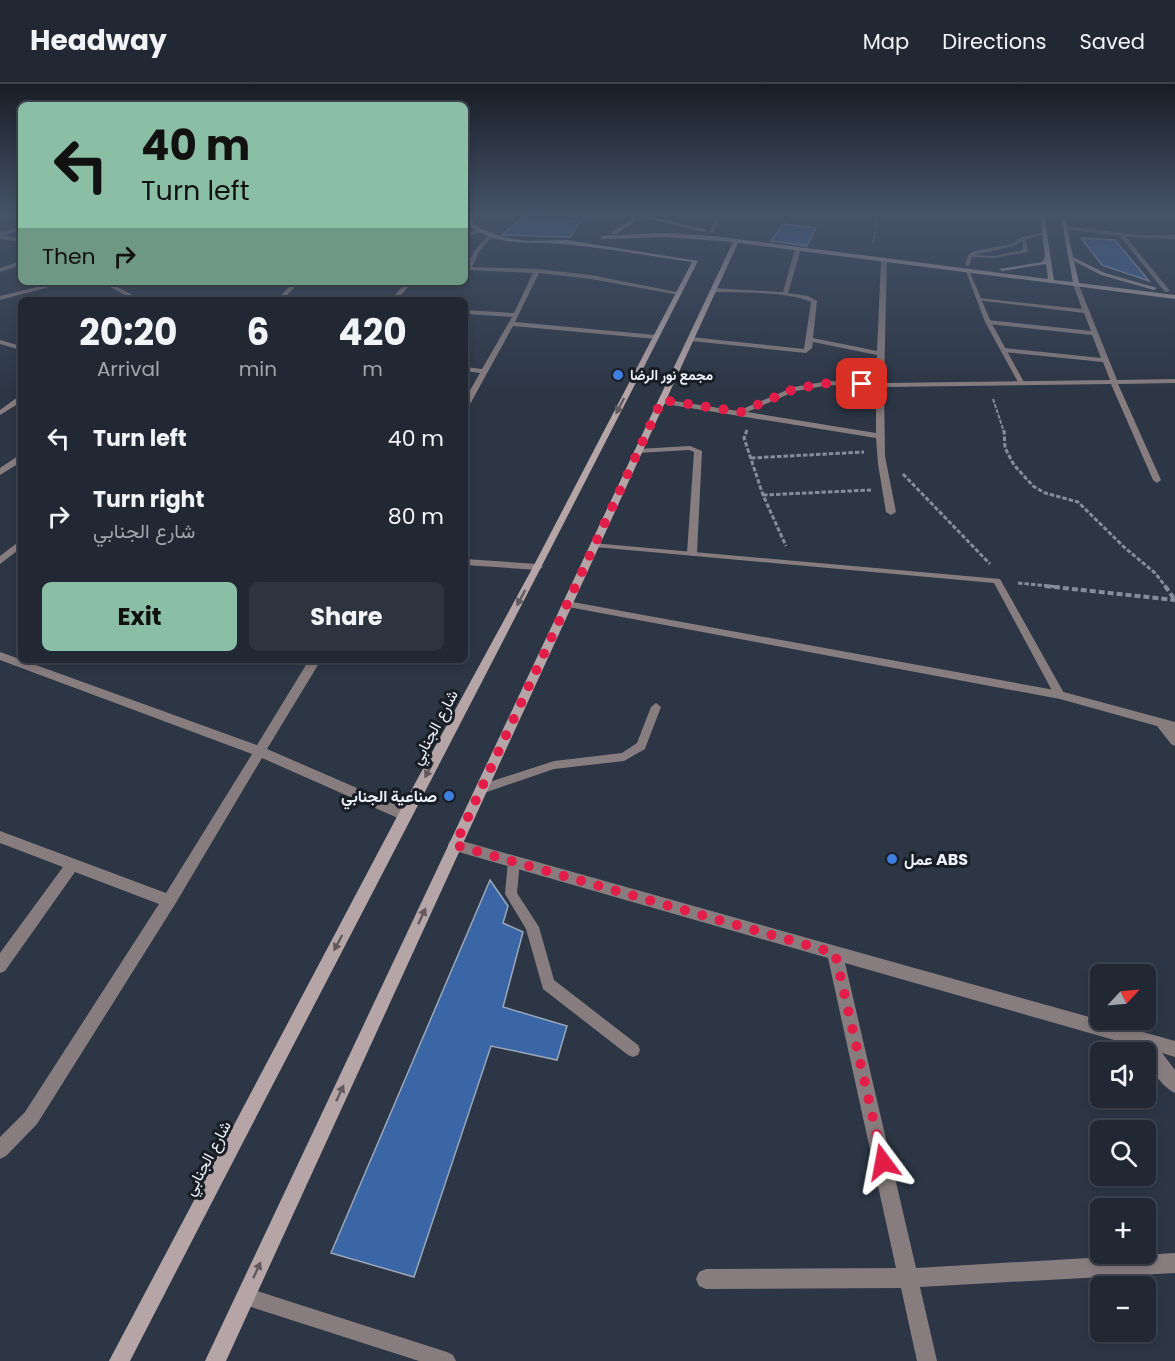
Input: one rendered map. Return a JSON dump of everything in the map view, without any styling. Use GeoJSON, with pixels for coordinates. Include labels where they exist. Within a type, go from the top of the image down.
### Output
{"type":"FeatureCollection","features":[{"type":"Feature","properties":{"kind":"main road","name":"شارع الجنابي"},"geometry":{"type":"LineString","coordinates":[[119,1361],[405,815],[538,567],[689,273]]}},
{"type":"Feature","properties":{"kind":"main road"},"geometry":{"type":"LineString","coordinates":[[215,1361],[721,273]]}},
{"type":"Feature","properties":{"kind":"main road"},"geometry":{"type":"LineString","coordinates":[[1010,273],[1175,292]]}},
{"type":"Feature","properties":{"kind":"main road"},"geometry":{"type":"LineString","coordinates":[[1025,273],[1051,278]]}},
{"type":"Feature","properties":{"kind":"main road"},"geometry":{"type":"LineString","coordinates":[[1050,273],[1051,278]]}},
{"type":"Feature","properties":{"kind":"main road"},"geometry":{"type":"LineString","coordinates":[[1073,273],[1075,281]]}},
{"type":"Feature","properties":{"kind":"main road"},"geometry":{"type":"LineString","coordinates":[[1100,273],[1167,291]]}},
{"type":"Feature","properties":{"kind":"main road"},"geometry":{"type":"LineString","coordinates":[[1075,281],[1175,297]]}},
{"type":"Feature","properties":{"kind":"street"},"geometry":{"type":"LineString","coordinates":[[468,401],[516,315],[536,273]]}},
{"type":"Feature","properties":{"kind":"street"},"geometry":{"type":"LineString","coordinates":[[551,273],[591,277],[679,293]]}},
{"type":"Feature","properties":{"kind":"street"},"geometry":{"type":"LineString","coordinates":[[785,294],[791,273]]}},
{"type":"Feature","properties":{"kind":"street"},"geometry":{"type":"LineString","coordinates":[[883,273],[878,385],[880,451],[889,489],[891,512]]}},
{"type":"Feature","properties":{"kind":"street"},"geometry":{"type":"LineString","coordinates":[[1152,273],[1167,291]]}},
{"type":"Feature","properties":{"kind":"street"},"geometry":{"type":"LineString","coordinates":[[1075,281],[1114,382],[1157,480]]}},
{"type":"Feature","properties":{"kind":"street"},"geometry":{"type":"LineString","coordinates":[[0,298],[53,285]]}},
{"type":"Feature","properties":{"kind":"street"},"geometry":{"type":"LineString","coordinates":[[110,285],[133,297]]}},
{"type":"Feature","properties":{"kind":"street"},"geometry":{"type":"LineString","coordinates":[[282,297],[294,285]]}},
{"type":"Feature","properties":{"kind":"street"},"geometry":{"type":"LineString","coordinates":[[396,297],[407,285]]}},
{"type":"Feature","properties":{"kind":"street"},"geometry":{"type":"LineString","coordinates":[[691,339],[801,352],[809,348],[814,302],[806,297],[713,290]]}},
{"type":"Feature","properties":{"kind":"street"},"geometry":{"type":"LineString","coordinates":[[979,300],[1086,310]]}},
{"type":"Feature","properties":{"kind":"street"},"geometry":{"type":"LineString","coordinates":[[468,312],[516,315]]}},
{"type":"Feature","properties":{"kind":"street"},"geometry":{"type":"LineString","coordinates":[[988,322],[1095,333]]}},
{"type":"Feature","properties":{"kind":"street"},"geometry":{"type":"LineString","coordinates":[[511,324],[656,336]]}},
{"type":"Feature","properties":{"kind":"street"},"geometry":{"type":"LineString","coordinates":[[809,339],[880,354]]}},
{"type":"Feature","properties":{"kind":"street"},"geometry":{"type":"LineString","coordinates":[[0,342],[18,347]]}},
{"type":"Feature","properties":{"kind":"street"},"geometry":{"type":"LineString","coordinates":[[1004,350],[1105,360]]}},
{"type":"Feature","properties":{"kind":"street"},"geometry":{"type":"LineString","coordinates":[[468,369],[485,372]]}},
{"type":"Feature","properties":{"kind":"street"},"geometry":{"type":"LineString","coordinates":[[741,412],[786,392],[812,385],[847,382],[878,385],[1175,381]]}},
{"type":"Feature","properties":{"kind":"street"},"geometry":{"type":"LineString","coordinates":[[662,400],[881,436]]}},
{"type":"Feature","properties":{"kind":"street"},"geometry":{"type":"LineString","coordinates":[[0,413],[18,401]]}},
{"type":"Feature","properties":{"kind":"street"},"geometry":{"type":"LineString","coordinates":[[0,406],[18,408]]}},
{"type":"Feature","properties":{"kind":"street"},"geometry":{"type":"LineString","coordinates":[[639,451],[690,448],[698,451],[692,554]]}},
{"type":"Feature","properties":{"kind":"street"},"geometry":{"type":"LineString","coordinates":[[0,472],[18,460]]}},
{"type":"Feature","properties":{"kind":"street"},"geometry":{"type":"LineString","coordinates":[[0,561],[18,546]]}},
{"type":"Feature","properties":{"kind":"street"},"geometry":{"type":"LineString","coordinates":[[468,562],[538,567]]}},
{"type":"Feature","properties":{"kind":"street"},"geometry":{"type":"LineString","coordinates":[[567,604],[1060,695],[1175,727]]}},
{"type":"Feature","properties":{"kind":"street"},"geometry":{"type":"LineString","coordinates":[[0,656],[18,663]]}},
{"type":"Feature","properties":{"kind":"street"},"geometry":{"type":"LineString","coordinates":[[19,663],[261,752],[405,815]]}},
{"type":"Feature","properties":{"kind":"street"},"geometry":{"type":"LineString","coordinates":[[0,1149],[31,1118],[170,901],[313,663]]}},
{"type":"Feature","properties":{"kind":"street"},"geometry":{"type":"LineString","coordinates":[[1161,723],[1175,720]]}},
{"type":"Feature","properties":{"kind":"street"},"geometry":{"type":"LineString","coordinates":[[1161,723],[1175,741]]}},
{"type":"Feature","properties":{"kind":"street"},"geometry":{"type":"LineString","coordinates":[[0,837],[170,901]]}},
{"type":"Feature","properties":{"kind":"street"},"geometry":{"type":"LineString","coordinates":[[455,845],[1175,1049]]}},
{"type":"Feature","properties":{"kind":"street"},"geometry":{"type":"LineString","coordinates":[[0,966],[72,865]]}},
{"type":"Feature","properties":{"kind":"street"},"geometry":{"type":"LineString","coordinates":[[835,953],[927,1361]]}},
{"type":"Feature","properties":{"kind":"street"},"geometry":{"type":"LineString","coordinates":[[1140,1039],[1175,1084]]}},
{"type":"Feature","properties":{"kind":"street"},"geometry":{"type":"LineString","coordinates":[[706,1279],[909,1278],[1175,1263]]}},
{"type":"Feature","properties":{"kind":"lane"},"geometry":{"type":"LineString","coordinates":[[969,273],[988,322],[1022,384]]}},
{"type":"Feature","properties":{"kind":"lane"},"geometry":{"type":"LineString","coordinates":[[595,545],[997,581],[1060,695]]}},
{"type":"Feature","properties":{"kind":"lane"},"geometry":{"type":"LineString","coordinates":[[481,789],[554,765],[624,757],[641,746],[656,707]]}},
{"type":"Feature","properties":{"kind":"lane"},"geometry":{"type":"LineString","coordinates":[[514,861],[511,894],[532,927],[548,984],[633,1050]]}},
{"type":"Feature","properties":{"kind":"lane"},"geometry":{"type":"LineString","coordinates":[[245,1296],[447,1361]]}},
{"type":"Feature","properties":{"kind":"path"},"geometry":{"type":"LineString","coordinates":[[988,384],[1004,431],[1005,448],[1014,465],[1033,486],[1046,493],[1078,502],[1124,548],[1155,573],[1175,600]]}},
{"type":"Feature","properties":{"kind":"path"},"geometry":{"type":"LineString","coordinates":[[752,414],[744,438],[764,495],[794,563]]}},
{"type":"Feature","properties":{"kind":"path"},"geometry":{"type":"LineString","coordinates":[[751,458],[880,451],[994,568],[997,581],[1175,600]]}},
{"type":"Feature","properties":{"kind":"path"},"geometry":{"type":"LineString","coordinates":[[764,495],[889,489]]}},
{"type":"Feature","properties":{"kind":"building"},"geometry":{"type":"Polygon","coordinates":[[[1124,273],[1142,273],[1149,281],[1124,273]]]}},
{"type":"Feature","properties":{"kind":"building"},"geometry":{"type":"Polygon","coordinates":[[[490,880],[508,906],[503,923],[523,932],[503,1007],[567,1026],[557,1060],[491,1046],[414,1277],[331,1253],[490,880]]]}},
{"type":"Feature","properties":{"kind":"place","name":"مجمع نور الرضا"},"geometry":{"type":"Point","coordinates":[618,375]}},
{"type":"Feature","properties":{"kind":"place","name":"صناعية الجنابي"},"geometry":{"type":"Point","coordinates":[449,796]}},
{"type":"Feature","properties":{"kind":"place","name":"عمل ABS"},"geometry":{"type":"Point","coordinates":[892,859]}},
{"type":"Feature","properties":{"kind":"route"},"geometry":{"type":"LineString","coordinates":[[862,384],[829,383],[794,389],[741,412],[662,400],[455,845],[835,953],[883,1162]]}}]}
